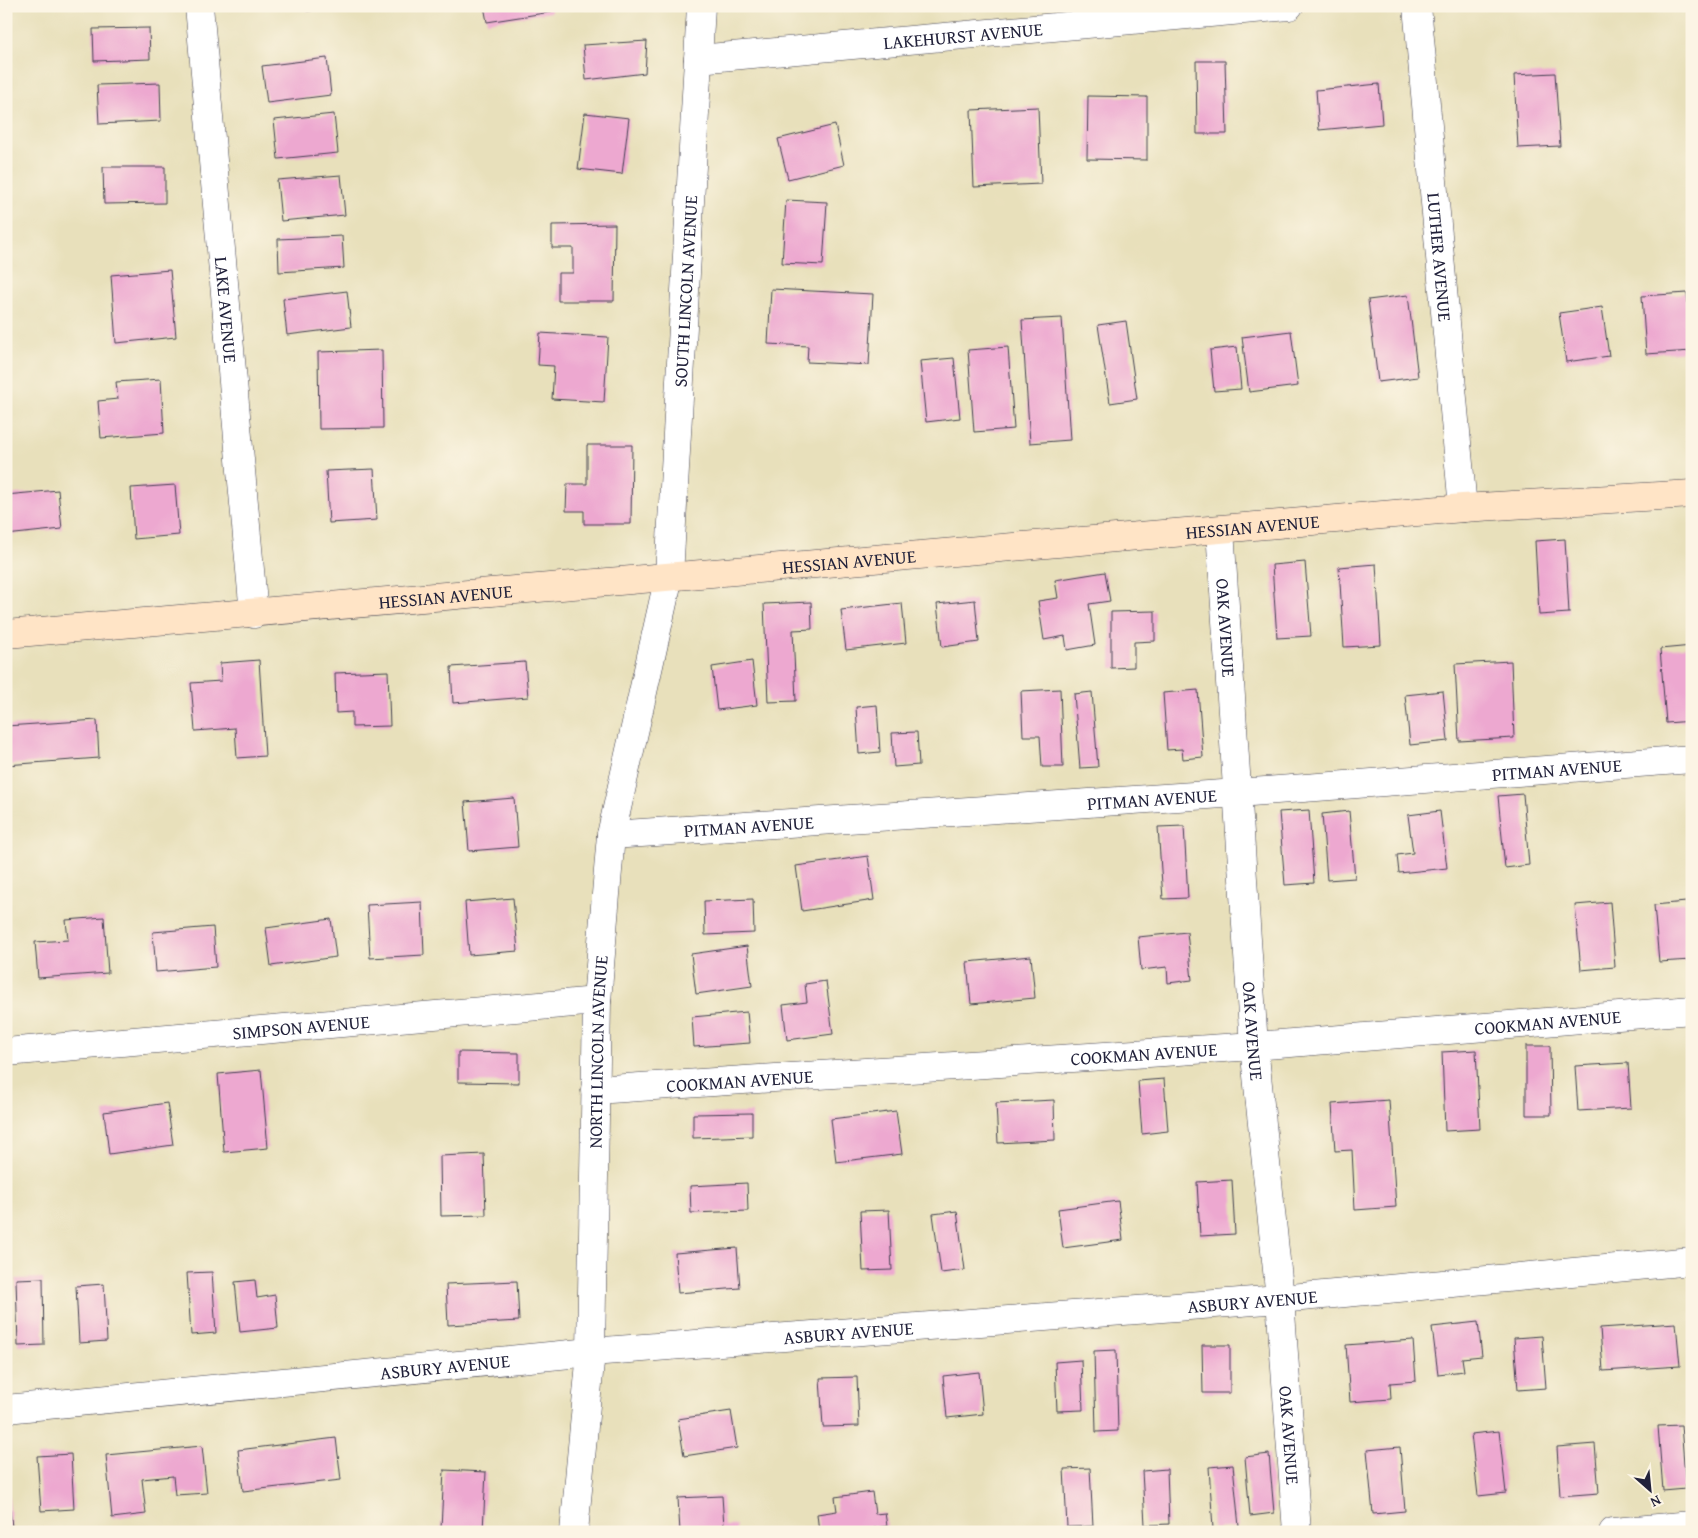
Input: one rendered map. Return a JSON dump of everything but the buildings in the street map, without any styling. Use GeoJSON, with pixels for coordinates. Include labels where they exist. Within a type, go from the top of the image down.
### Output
{"type":"FeatureCollection","features":[{"type":"Feature","properties":{"kind":"main road","name":"HESSIAN AVENUE"},"geometry":{"type":"LineString","coordinates":[[6,634],[1463,508],[1692,494]]}},
{"type":"Feature","properties":{"kind":"street","name":"LAKE AVENUE"},"geometry":{"type":"LineString","coordinates":[[198,6],[254,614]]}},
{"type":"Feature","properties":{"kind":"street","name":"SOUTH LINCOLN AVENUE"},"geometry":{"type":"LineString","coordinates":[[669,576],[701,6]]}},
{"type":"Feature","properties":{"kind":"street","name":"LAKEHURST AVENUE"},"geometry":{"type":"LineString","coordinates":[[698,59],[1289,6]]}},
{"type":"Feature","properties":{"kind":"street","name":"LUTHER AVENUE"},"geometry":{"type":"LineString","coordinates":[[1416,6],[1463,508]]}},
{"type":"Feature","properties":{"kind":"street","name":"OAK AVENUE"},"geometry":{"type":"LineString","coordinates":[[1220,530],[1254,1046],[1280,1299],[1297,1532]]}},
{"type":"Feature","properties":{"kind":"street","name":"NORTH LINCOLN AVENUE"},"geometry":{"type":"LineString","coordinates":[[574,1532],[590,1352],[597,1001],[611,835],[669,576]]}},
{"type":"Feature","properties":{"kind":"street","name":"PITMAN AVENUE"},"geometry":{"type":"LineString","coordinates":[[611,835],[1238,793],[1692,759]]}},
{"type":"Feature","properties":{"kind":"street","name":"SIMPSON AVENUE"},"geometry":{"type":"LineString","coordinates":[[6,1052],[597,1001]]}},
{"type":"Feature","properties":{"kind":"street","name":"COOKMAN AVENUE"},"geometry":{"type":"LineString","coordinates":[[596,1090],[1254,1046],[1692,1010]]}},
{"type":"Feature","properties":{"kind":"street","name":"ASBURY AVENUE"},"geometry":{"type":"LineString","coordinates":[[6,1408],[590,1352],[1280,1299],[1692,1261]]}},
{"type":"Feature","properties":{"kind":"street"},"geometry":{"type":"LineString","coordinates":[[1613,1532],[1692,1525]]}}]}
